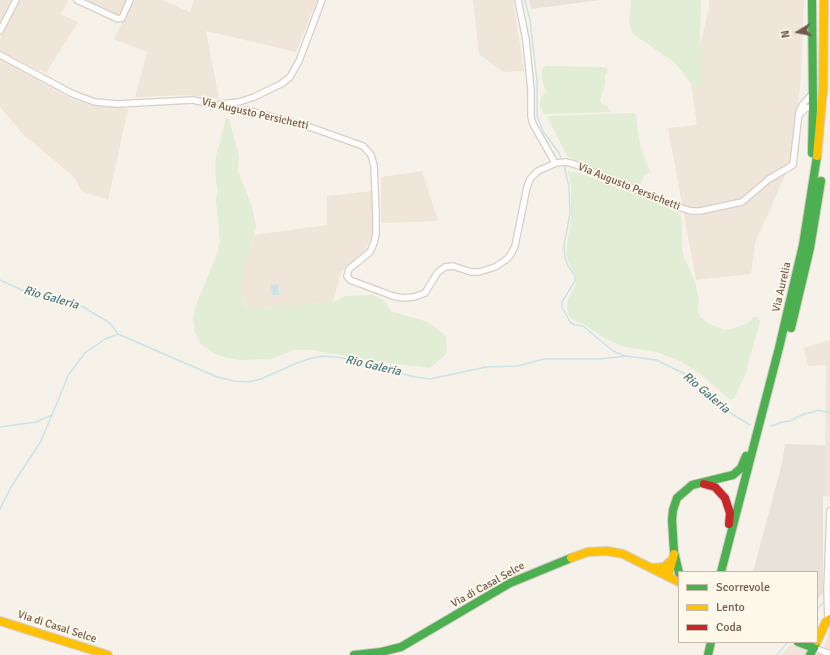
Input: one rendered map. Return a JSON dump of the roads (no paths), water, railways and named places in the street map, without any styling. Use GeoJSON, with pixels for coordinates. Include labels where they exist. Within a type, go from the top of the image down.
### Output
{"type":"FeatureCollection","features":[{"type":"Feature","properties":{"kind":"main road"},"geometry":{"type":"LineString","coordinates":[[806,231],[812,150],[812,0]]}},
{"type":"Feature","properties":{"kind":"main road","name":"Via Aurelia"},"geometry":{"type":"LineString","coordinates":[[728,571],[761,442],[806,231],[822,111],[824,0]]}},
{"type":"Feature","properties":{"kind":"main road","name":"Via Aurelia"},"geometry":{"type":"LineString","coordinates":[[721,571],[758,431],[801,290],[810,248],[826,147],[830,87]]}},
{"type":"Feature","properties":{"kind":"main road"},"geometry":{"type":"LineString","coordinates":[[668,576],[674,571],[675,558],[672,520],[674,504],[677,498],[685,490],[692,486],[724,479],[736,474],[742,465],[758,431]]}},
{"type":"Feature","properties":{"kind":"main road"},"geometry":{"type":"LineString","coordinates":[[700,484],[712,485],[718,490],[726,501],[730,513],[729,524],[718,571]]}},
{"type":"Feature","properties":{"kind":"main road","name":"Via di Casal Selce"},"geometry":{"type":"LineString","coordinates":[[354,655],[381,652],[402,647],[510,583],[584,553],[594,551],[623,554],[678,581]]}},
{"type":"Feature","properties":{"kind":"main road"},"geometry":{"type":"LineString","coordinates":[[652,568],[664,567],[675,558]]}},
{"type":"Feature","properties":{"kind":"main road"},"geometry":{"type":"LineString","coordinates":[[675,558],[678,571]]}},
{"type":"Feature","properties":{"kind":"main road"},"geometry":{"type":"LineString","coordinates":[[818,639],[829,619]]}},
{"type":"Feature","properties":{"kind":"main road","name":"Via di Casal Selce"},"geometry":{"type":"LineString","coordinates":[[0,621],[108,655]]}},
{"type":"Feature","properties":{"kind":"main road"},"geometry":{"type":"LineString","coordinates":[[701,655],[704,643]]}},
{"type":"Feature","properties":{"kind":"main road"},"geometry":{"type":"LineString","coordinates":[[708,655],[710,643]]}},
{"type":"Feature","properties":{"kind":"main road"},"geometry":{"type":"LineString","coordinates":[[802,643],[814,646]]}},
{"type":"Feature","properties":{"kind":"street"},"geometry":{"type":"LineString","coordinates":[[0,31],[16,0]]}},
{"type":"Feature","properties":{"kind":"street"},"geometry":{"type":"LineString","coordinates":[[77,0],[118,19],[122,18],[130,0]]}},
{"type":"Feature","properties":{"kind":"street"},"geometry":{"type":"LineString","coordinates":[[218,106],[221,104],[239,102],[254,97],[281,84],[290,77],[298,63],[322,0]]}},
{"type":"Feature","properties":{"kind":"street"},"geometry":{"type":"LineString","coordinates":[[518,0],[526,40],[531,90],[531,119],[557,163]]}},
{"type":"Feature","properties":{"kind":"street","name":"Via Augusto Persichetti"},"geometry":{"type":"LineString","coordinates":[[0,55],[73,94],[95,102],[117,104],[188,100],[250,111],[304,125],[357,143],[368,150],[372,158],[376,213],[375,237],[370,252],[349,269],[347,276],[350,280],[398,298],[414,298],[425,293],[438,272],[447,266],[453,266],[471,272],[479,272],[495,267],[507,259],[512,254],[515,246],[529,182],[535,173],[557,163],[566,162],[574,164],[675,206],[691,211],[700,211],[737,204],[744,201],[769,179],[793,165],[798,115],[801,106],[813,93]]}},
{"type":"Feature","properties":{"kind":"street"},"geometry":{"type":"LineString","coordinates":[[798,115],[806,108],[813,107]]}},
{"type":"Feature","properties":{"kind":"street"},"geometry":{"type":"LineString","coordinates":[[829,619],[827,590],[830,511]]}},
{"type":"Feature","properties":{"kind":"street"},"geometry":{"type":"LineString","coordinates":[[814,646],[830,654]]}},
{"type":"Feature","properties":{"kind":"water"},"geometry":{"type":"Polygon","coordinates":[[[278,284],[279,295],[272,295],[271,285],[278,284]]]}},
{"type":"Feature","properties":{"kind":"waterway"},"geometry":{"type":"LineString","coordinates":[[525,0],[530,20],[537,80],[537,116],[543,131],[559,153],[562,160]]}},
{"type":"Feature","properties":{"kind":"waterway"},"geometry":{"type":"LineString","coordinates":[[564,165],[569,187],[570,213],[564,246],[565,258],[568,266],[575,276],[575,281],[562,302],[562,307],[570,322],[575,325],[583,326],[613,351],[625,356]]}},
{"type":"Feature","properties":{"kind":"waterway","name":"Rio Galeria"},"geometry":{"type":"LineString","coordinates":[[0,280],[26,292],[70,302],[83,307],[110,323],[118,334],[217,377],[234,381],[248,382],[261,379],[297,363],[323,356],[343,358],[415,377],[430,379],[486,367],[518,366],[544,359],[599,359],[627,356],[656,360],[689,376],[732,414],[750,425]]}},
{"type":"Feature","properties":{"kind":"waterway"},"geometry":{"type":"LineString","coordinates":[[0,509],[10,489],[41,441],[69,374],[85,353],[105,339],[118,334]]}},
{"type":"Feature","properties":{"kind":"waterway","name":"Rio Galeria"},"geometry":{"type":"LineString","coordinates":[[771,426],[790,421],[804,414],[819,410],[830,413]]}},
{"type":"Feature","properties":{"kind":"waterway"},"geometry":{"type":"LineString","coordinates":[[0,427],[36,422],[52,415]]}},
{"type":"Feature","properties":{"kind":"waterway"},"geometry":{"type":"LineString","coordinates":[[818,608],[826,600]]}},
{"type":"Feature","properties":{"kind":"waterway"},"geometry":{"type":"LineString","coordinates":[[777,655],[787,643]]}}]}
